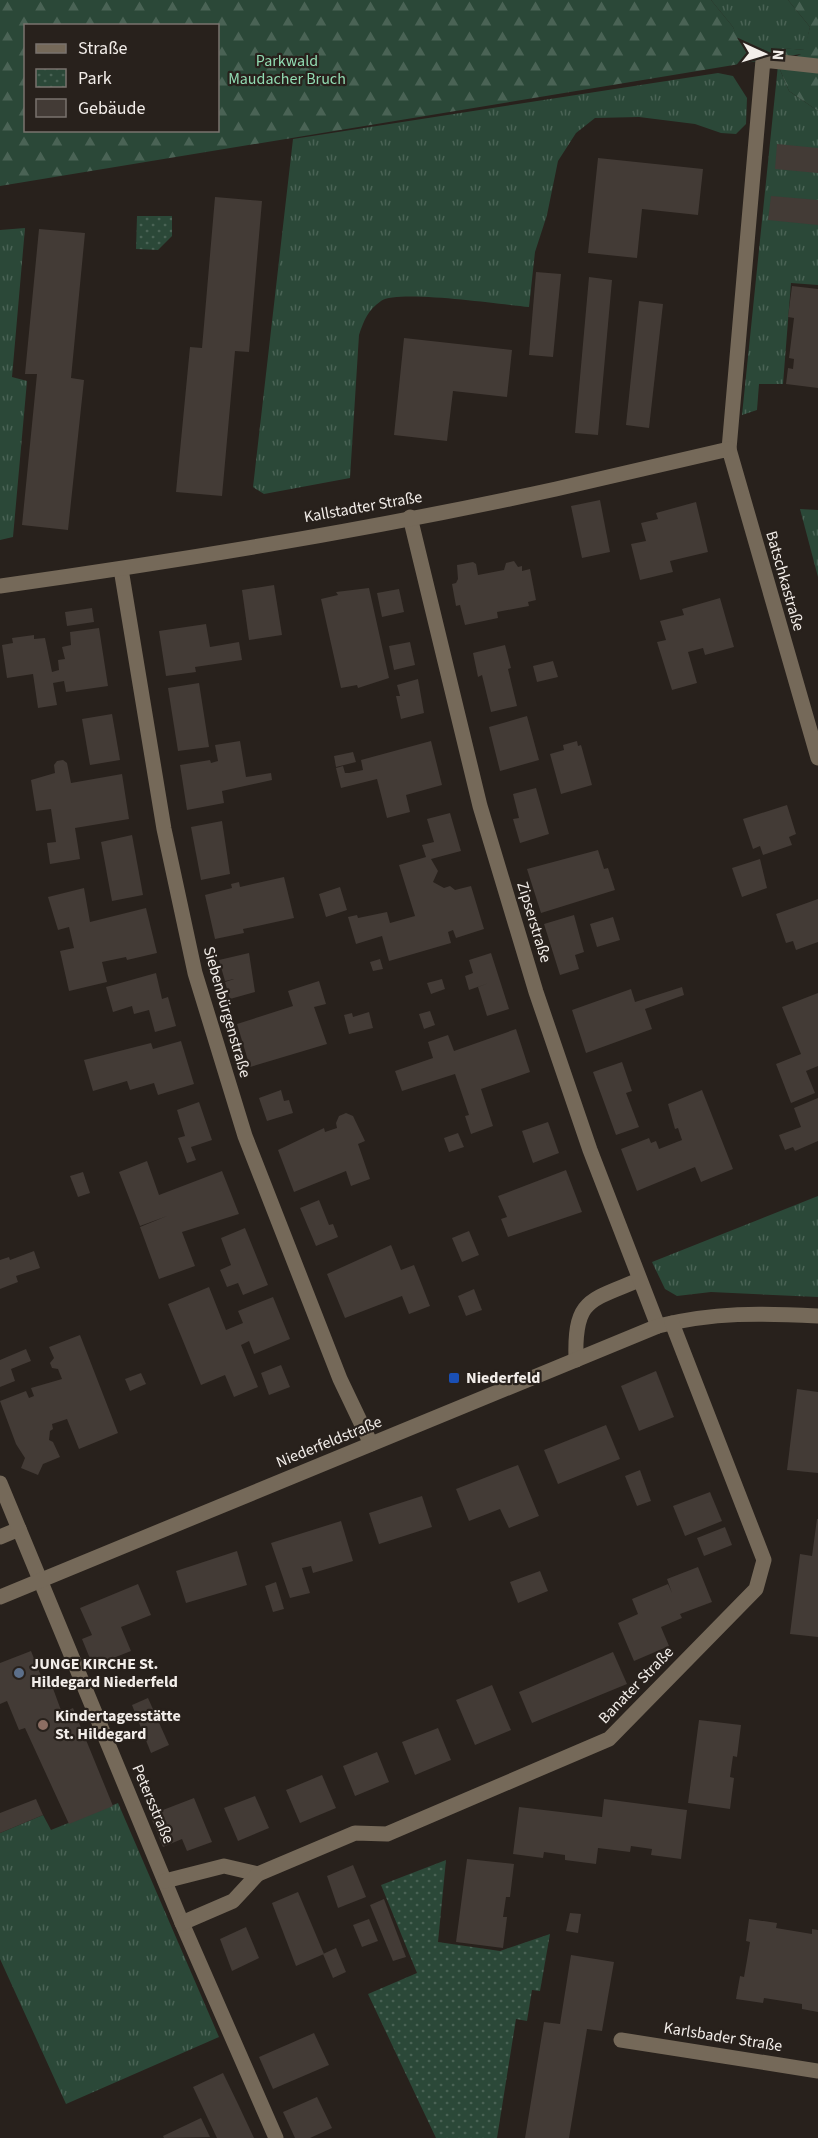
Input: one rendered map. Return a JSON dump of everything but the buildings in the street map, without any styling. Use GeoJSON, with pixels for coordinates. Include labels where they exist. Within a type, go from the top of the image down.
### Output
{"type":"FeatureCollection","features":[{"type":"Feature","properties":{"kind":"street"},"geometry":{"type":"LineString","coordinates":[[729,448],[763,60],[818,66]]}},
{"type":"Feature","properties":{"kind":"street","name":"Kallstadter Straße"},"geometry":{"type":"LineString","coordinates":[[0,586],[121,569],[410,517],[555,489],[729,448]]}},
{"type":"Feature","properties":{"kind":"street","name":"Batschkastraße"},"geometry":{"type":"LineString","coordinates":[[729,448],[818,758]]}},
{"type":"Feature","properties":{"kind":"street","name":"Zipserstraße"},"geometry":{"type":"LineString","coordinates":[[410,517],[480,806],[540,1003],[590,1149],[639,1280],[665,1324]]}},
{"type":"Feature","properties":{"kind":"street","name":"Siebenbürgenstraße"},"geometry":{"type":"LineString","coordinates":[[121,569],[164,830],[195,973],[249,1147],[336,1368],[371,1444]]}},
{"type":"Feature","properties":{"kind":"street"},"geometry":{"type":"LineString","coordinates":[[576,1360],[575,1331],[584,1307],[591,1300],[639,1280]]}},
{"type":"Feature","properties":{"kind":"street"},"geometry":{"type":"LineString","coordinates":[[665,1324],[711,1314],[748,1312],[818,1316]]}},
{"type":"Feature","properties":{"kind":"street","name":"Niederfeldstraße"},"geometry":{"type":"LineString","coordinates":[[0,1597],[665,1324]]}},
{"type":"Feature","properties":{"kind":"street","name":"Banater Straße"},"geometry":{"type":"LineString","coordinates":[[182,1923],[232,1901],[258,1874],[355,1833],[387,1834],[609,1739],[756,1589],[764,1560],[665,1324]]}},
{"type":"Feature","properties":{"kind":"street","name":"Petersstraße"},"geometry":{"type":"LineString","coordinates":[[0,1483],[182,1923],[276,2138]]}},
{"type":"Feature","properties":{"kind":"street"},"geometry":{"type":"LineString","coordinates":[[0,1537],[19,1529]]}},
{"type":"Feature","properties":{"kind":"street"},"geometry":{"type":"LineString","coordinates":[[165,1881],[224,1866],[258,1874]]}},
{"type":"Feature","properties":{"kind":"street","name":"Karlsbader Straße"},"geometry":{"type":"LineString","coordinates":[[621,2040],[818,2071]]}},
{"type":"Feature","properties":{"kind":"green space","name":"Parkwald Maudacher Bruch"},"geometry":{"type":"Polygon","coordinates":[[[0,0],[711,0],[733,27],[741,44],[804,50],[810,27],[788,0],[818,0],[818,111],[789,91],[778,65],[801,54],[0,186],[0,0]]]}},
{"type":"Feature","properties":{"kind":"green space"},"geometry":{"type":"Polygon","coordinates":[[[711,0],[788,0],[810,27],[805,50],[740,45],[733,27],[711,0]]]}},
{"type":"Feature","properties":{"kind":"green space"},"geometry":{"type":"Polygon","coordinates":[[[778,65],[789,91],[818,111],[818,285],[791,283],[783,384],[759,384],[757,410],[742,415],[778,65]]]}},
{"type":"Feature","properties":{"kind":"green space"},"geometry":{"type":"Polygon","coordinates":[[[718,73],[733,76],[747,98],[746,124],[736,134],[721,133],[695,124],[639,117],[595,118],[576,133],[558,161],[547,215],[535,252],[529,307],[408,297],[381,301],[373,308],[359,335],[350,478],[264,494],[253,487],[293,139],[718,73]]]}},
{"type":"Feature","properties":{"kind":"green space"},"geometry":{"type":"Polygon","coordinates":[[[137,216],[172,216],[172,236],[158,250],[136,249],[137,216]]]}},
{"type":"Feature","properties":{"kind":"green space"},"geometry":{"type":"Polygon","coordinates":[[[25,228],[12,377],[27,381],[13,537],[0,540],[0,230],[25,228]]]}},
{"type":"Feature","properties":{"kind":"green space"},"geometry":{"type":"Polygon","coordinates":[[[800,509],[818,510],[818,577],[800,509]]]}},
{"type":"Feature","properties":{"kind":"green space"},"geometry":{"type":"Polygon","coordinates":[[[818,1196],[818,1297],[711,1292],[677,1296],[665,1289],[652,1262],[818,1196]]]}},
{"type":"Feature","properties":{"kind":"green space"},"geometry":{"type":"Polygon","coordinates":[[[118,1803],[219,2037],[66,2104],[0,1959],[0,1833],[43,1815],[51,1830],[118,1803]]]}},
{"type":"Feature","properties":{"kind":"green space"},"geometry":{"type":"Polygon","coordinates":[[[446,1860],[438,1942],[500,1951],[550,1934],[540,1991],[532,1990],[527,2021],[516,2019],[497,2138],[436,2138],[368,1994],[417,1973],[381,1885],[446,1860]]]}},
{"type":"Feature","properties":{"kind":"place","name":"Niederfeld"},"geometry":{"type":"Point","coordinates":[454,1378]}},
{"type":"Feature","properties":{"kind":"place","name":"JUNGE KIRCHE St. Hildegard Niederfeld"},"geometry":{"type":"Point","coordinates":[19,1673]}},
{"type":"Feature","properties":{"kind":"place","name":"Kindertagesstätte St. Hildegard"},"geometry":{"type":"Point","coordinates":[43,1725]}}]}
